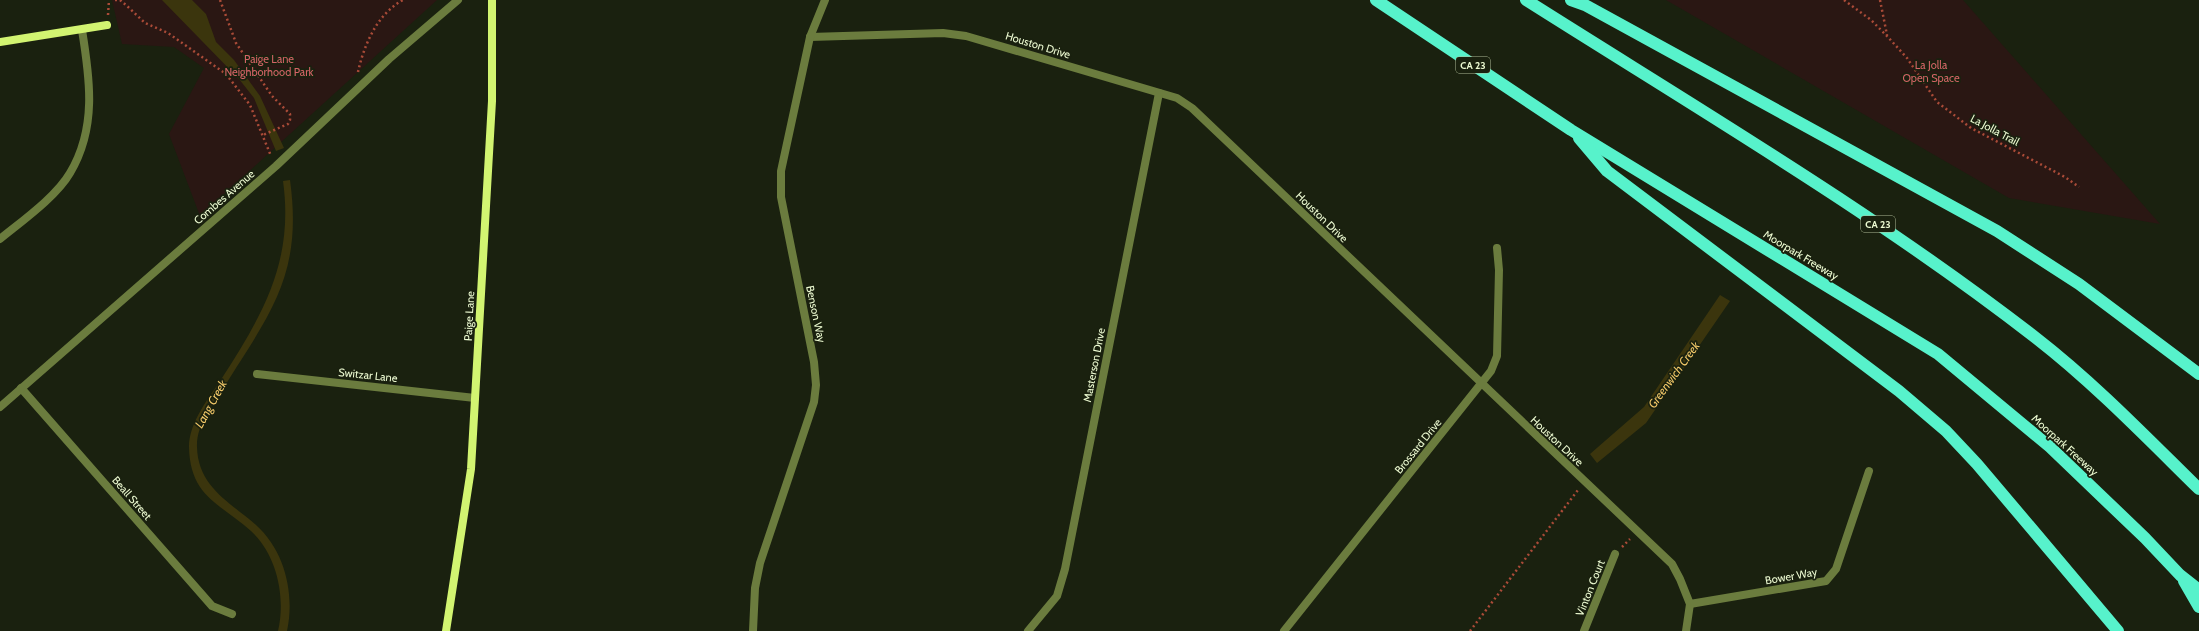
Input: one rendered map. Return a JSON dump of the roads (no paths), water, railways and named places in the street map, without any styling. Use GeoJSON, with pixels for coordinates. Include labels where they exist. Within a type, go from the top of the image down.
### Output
{"type":"FeatureCollection","features":[{"type":"Feature","properties":{"kind":"highway","name":"Moorpark Freeway"},"geometry":{"type":"LineString","coordinates":[[1376,0],[1571,130],[1938,354],[2081,476],[2180,575]]}},
{"type":"Feature","properties":{"kind":"highway","name":"CA 23"},"geometry":{"type":"LineString","coordinates":[[1526,0],[1800,173],[1935,261],[2038,339],[2124,414],[2199,489]]}},
{"type":"Feature","properties":{"kind":"highway"},"geometry":{"type":"LineString","coordinates":[[1571,0],[1585,5],[1997,231],[2079,284],[2199,374]]}},
{"type":"Feature","properties":{"kind":"highway"},"geometry":{"type":"LineString","coordinates":[[1571,130],[1607,171],[1899,391],[1946,431],[1977,464],[2118,631]]}},
{"type":"Feature","properties":{"kind":"highway"},"geometry":{"type":"LineString","coordinates":[[2180,575],[2199,607]]}},
{"type":"Feature","properties":{"kind":"highway","name":"CA 23"},"geometry":{"type":"LineString","coordinates":[[2180,575],[2199,590]]}},
{"type":"Feature","properties":{"kind":"street","name":"Combes Avenue"},"geometry":{"type":"LineString","coordinates":[[0,407],[276,166],[389,59],[458,0]]}},
{"type":"Feature","properties":{"kind":"street","name":"Paige Lane"},"geometry":{"type":"LineString","coordinates":[[446,631],[471,469],[492,109],[492,0]]}},
{"type":"Feature","properties":{"kind":"street","name":"Benson Way"},"geometry":{"type":"LineString","coordinates":[[753,631],[755,588],[760,562],[814,402],[816,385],[814,362],[780,197],[781,171],[810,37],[825,0]]}},
{"type":"Feature","properties":{"kind":"street"},"geometry":{"type":"LineString","coordinates":[[0,42],[107,25]]}},
{"type":"Feature","properties":{"kind":"street"},"geometry":{"type":"LineString","coordinates":[[0,239],[45,202],[70,173],[85,140],[90,105],[82,30]]}},
{"type":"Feature","properties":{"kind":"street","name":"Houston Drive"},"geometry":{"type":"LineString","coordinates":[[810,37],[943,33],[966,36],[1177,98],[1192,108],[1481,385],[1672,564],[1690,604]]}},
{"type":"Feature","properties":{"kind":"street","name":"Masterson Drive"},"geometry":{"type":"LineString","coordinates":[[1028,631],[1057,596],[1065,569],[1159,93]]}},
{"type":"Feature","properties":{"kind":"street","name":"Brossard Drive"},"geometry":{"type":"LineString","coordinates":[[1284,631],[1492,372],[1497,356],[1499,270],[1497,248]]}},
{"type":"Feature","properties":{"kind":"street","name":"Switzar Lane"},"geometry":{"type":"LineString","coordinates":[[257,374],[476,398]]}},
{"type":"Feature","properties":{"kind":"street","name":"Beall Street"},"geometry":{"type":"LineString","coordinates":[[21,388],[212,606],[232,614]]}},
{"type":"Feature","properties":{"kind":"street","name":"Bower Way"},"geometry":{"type":"LineString","coordinates":[[1690,604],[1826,581],[1836,569],[1869,471]]}},
{"type":"Feature","properties":{"kind":"street","name":"Vinton Court"},"geometry":{"type":"LineString","coordinates":[[1584,631],[1615,554]]}},
{"type":"Feature","properties":{"kind":"street"},"geometry":{"type":"LineString","coordinates":[[1686,631],[1690,604]]}},
{"type":"Feature","properties":{"kind":"water"},"geometry":{"type":"Polygon","coordinates":[[[162,0],[192,0],[206,14],[216,42],[234,60],[260,96],[284,148],[276,151],[254,98],[239,79],[162,0]]]}},
{"type":"Feature","properties":{"kind":"water","name":"Lang Creek"},"geometry":{"type":"Polygon","coordinates":[[[290,180],[293,213],[292,241],[287,267],[280,291],[256,336],[202,423],[197,439],[199,461],[203,473],[209,483],[226,501],[256,525],[274,547],[281,560],[290,602],[287,631],[278,631],[281,604],[280,591],[273,564],[260,541],[251,531],[218,506],[201,488],[195,477],[191,464],[189,447],[192,428],[196,419],[251,331],[263,308],[272,285],[280,261],[284,236],[285,209],[283,181],[290,180]]]}},
{"type":"Feature","properties":{"kind":"water","name":"Greenwich Creek"},"geometry":{"type":"Polygon","coordinates":[[[1720,295],[1730,301],[1646,423],[1597,463],[1590,454],[1644,407],[1720,295]]]}},
{"type":"Feature","properties":{"kind":"park label","name":"Paige Lane Neighborhood Park"},"geometry":{"type":"Point","coordinates":[269,65]}},
{"type":"Feature","properties":{"kind":"park label","name":"La Jolla Open Space"},"geometry":{"type":"Point","coordinates":[1931,71]}}]}
